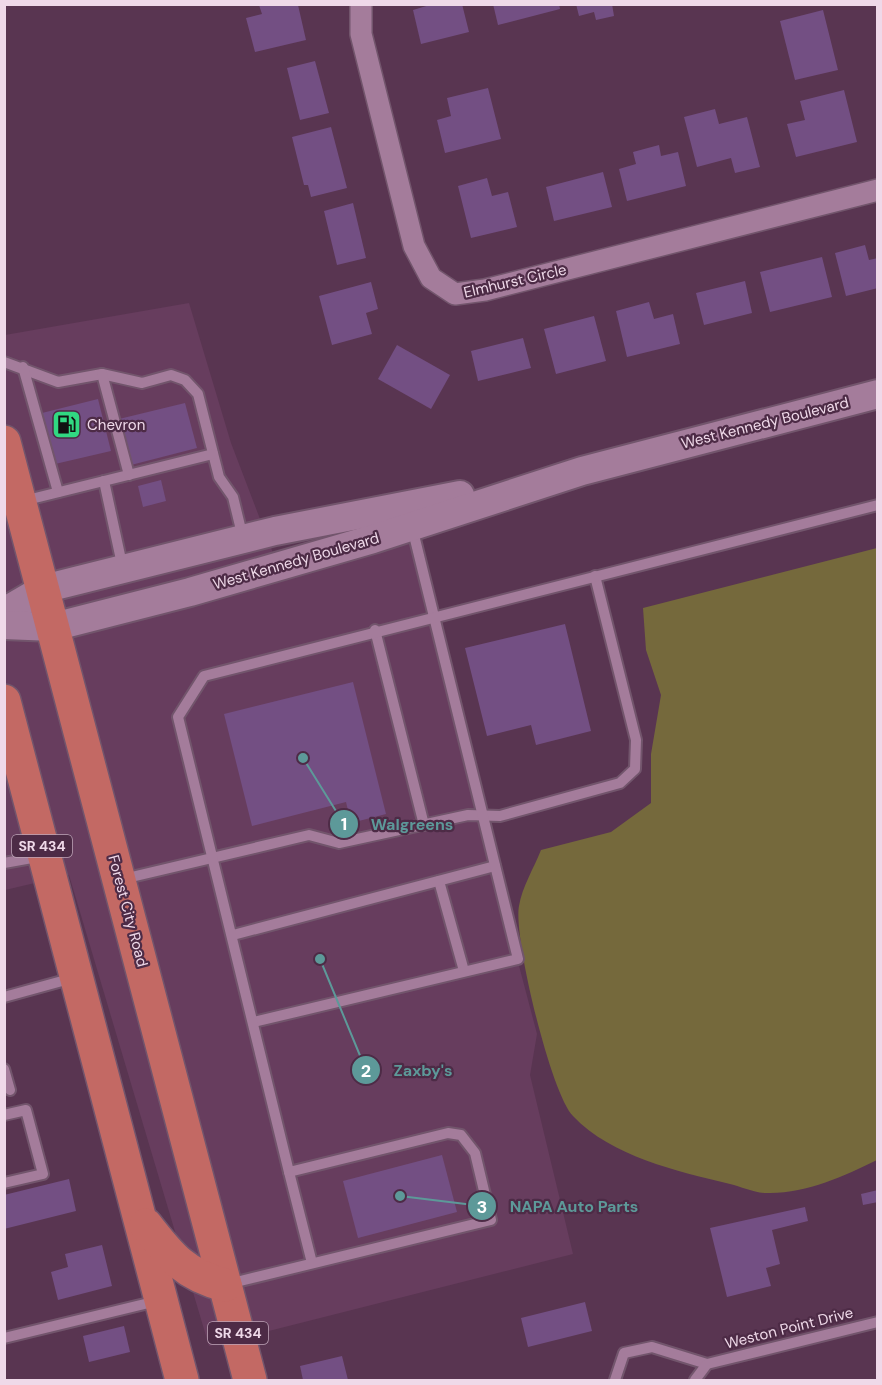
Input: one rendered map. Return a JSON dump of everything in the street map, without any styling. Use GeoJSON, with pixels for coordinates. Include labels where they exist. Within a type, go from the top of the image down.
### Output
{"type":"FeatureCollection","features":[{"type":"Feature","properties":{"kind":"main road","name":"West Kennedy Boulevard"},"geometry":{"type":"LineString","coordinates":[[4,612],[43,589],[243,540],[582,471],[878,394]]}},
{"type":"Feature","properties":{"kind":"main road","name":"Forest City Road"},"geometry":{"type":"LineString","coordinates":[[4,442],[250,1380]]}},
{"type":"Feature","properties":{"kind":"main road","name":"West Kennedy Boulevard"},"geometry":{"type":"LineString","coordinates":[[4,625],[53,627],[190,592],[412,526],[582,471]]}},
{"type":"Feature","properties":{"kind":"main road","name":"SR 434"},"geometry":{"type":"LineString","coordinates":[[4,701],[161,1300],[176,1379]]}},
{"type":"Feature","properties":{"kind":"main road"},"geometry":{"type":"LineString","coordinates":[[139,1216],[173,1259],[203,1279],[225,1285]]}},
{"type":"Feature","properties":{"kind":"street","name":"Elmhurst Circle"},"geometry":{"type":"LineString","coordinates":[[361,4],[361,34],[414,246],[431,278],[455,294],[485,290],[878,190]]}},
{"type":"Feature","properties":{"kind":"lane"},"geometry":{"type":"LineString","coordinates":[[4,362],[58,382],[102,374],[142,383],[171,375],[185,380],[198,394],[219,477],[233,497],[243,540]]}},
{"type":"Feature","properties":{"kind":"lane"},"geometry":{"type":"LineString","coordinates":[[22,367],[58,492]]}},
{"type":"Feature","properties":{"kind":"lane"},"geometry":{"type":"LineString","coordinates":[[102,374],[129,475]]}},
{"type":"Feature","properties":{"kind":"lane"},"geometry":{"type":"LineString","coordinates":[[20,502],[213,454]]}},
{"type":"Feature","properties":{"kind":"lane"},"geometry":{"type":"LineString","coordinates":[[104,481],[123,570]]}},
{"type":"Feature","properties":{"kind":"lane"},"geometry":{"type":"LineString","coordinates":[[312,1263],[178,717],[204,676],[375,630],[878,505]]}},
{"type":"Feature","properties":{"kind":"lane"},"geometry":{"type":"LineString","coordinates":[[254,1022],[518,959],[412,526]]}},
{"type":"Feature","properties":{"kind":"lane"},"geometry":{"type":"LineString","coordinates":[[119,880],[309,835],[339,843],[468,815],[500,816],[620,783],[635,769],[636,740],[595,576]]}},
{"type":"Feature","properties":{"kind":"lane"},"geometry":{"type":"LineString","coordinates":[[375,630],[424,825]]}},
{"type":"Feature","properties":{"kind":"lane"},"geometry":{"type":"LineString","coordinates":[[4,863],[45,856]]}},
{"type":"Feature","properties":{"kind":"lane"},"geometry":{"type":"LineString","coordinates":[[233,935],[495,866]]}},
{"type":"Feature","properties":{"kind":"lane"},"geometry":{"type":"LineString","coordinates":[[439,881],[464,971]]}},
{"type":"Feature","properties":{"kind":"lane"},"geometry":{"type":"LineString","coordinates":[[4,997],[76,977]]}},
{"type":"Feature","properties":{"kind":"lane"},"geometry":{"type":"LineString","coordinates":[[4,1069],[10,1090]]}},
{"type":"Feature","properties":{"kind":"lane"},"geometry":{"type":"LineString","coordinates":[[4,1115],[26,1110],[43,1174],[4,1183]]}},
{"type":"Feature","properties":{"kind":"lane"},"geometry":{"type":"LineString","coordinates":[[225,1285],[491,1220],[475,1153],[461,1135],[448,1132],[289,1172]]}},
{"type":"Feature","properties":{"kind":"lane"},"geometry":{"type":"LineString","coordinates":[[4,1338],[161,1300]]}},
{"type":"Feature","properties":{"kind":"lane","name":"Weston Point Drive"},"geometry":{"type":"LineString","coordinates":[[707,1364],[878,1322]]}},
{"type":"Feature","properties":{"kind":"lane"},"geometry":{"type":"LineString","coordinates":[[615,1380],[624,1353],[652,1347],[707,1364],[695,1380]]}},
{"type":"Feature","properties":{"kind":"shaded area"},"geometry":{"type":"Polygon","coordinates":[[[189,303],[231,443],[273,553],[405,518],[424,605],[537,1034],[530,1075],[573,1254],[209,1346],[69,875],[5,890],[5,335],[189,303]]]}},
{"type":"Feature","properties":{"kind":"shaded area"},"geometry":{"type":"Polygon","coordinates":[[[877,548],[877,1160],[812,1187],[770,1193],[750,1190],[667,1168],[607,1142],[573,1116],[564,1102],[545,1048],[522,949],[519,906],[525,885],[541,850],[611,832],[651,803],[651,754],[661,695],[646,650],[643,608],[877,548]]]}},
{"type":"Feature","properties":{"kind":"building"},"geometry":{"type":"Polygon","coordinates":[[[433,4],[462,4],[469,32],[421,44],[413,10],[433,4]]]}},
{"type":"Feature","properties":{"kind":"building"},"geometry":{"type":"Polygon","coordinates":[[[493,4],[559,4],[560,9],[498,25],[493,4]]]}},
{"type":"Feature","properties":{"kind":"building"},"geometry":{"type":"Polygon","coordinates":[[[576,4],[612,4],[614,16],[596,20],[594,12],[579,16],[576,4]]]}},
{"type":"Feature","properties":{"kind":"building"},"geometry":{"type":"Polygon","coordinates":[[[259,5],[298,5],[306,40],[255,52],[246,18],[262,14],[259,5]]]}},
{"type":"Feature","properties":{"kind":"building"},"geometry":{"type":"Polygon","coordinates":[[[823,10],[838,70],[795,80],[780,21],[823,10]]]}},
{"type":"Feature","properties":{"kind":"building"},"geometry":{"type":"Polygon","coordinates":[[[315,61],[329,113],[300,120],[287,68],[315,61]]]}},
{"type":"Feature","properties":{"kind":"building"},"geometry":{"type":"Polygon","coordinates":[[[488,88],[501,139],[445,153],[437,120],[451,116],[447,98],[488,88]]]}},
{"type":"Feature","properties":{"kind":"building"},"geometry":{"type":"Polygon","coordinates":[[[844,90],[857,142],[796,157],[787,124],[805,120],[800,101],[844,90]]]}},
{"type":"Feature","properties":{"kind":"building"},"geometry":{"type":"Polygon","coordinates":[[[715,109],[719,124],[747,117],[760,167],[735,173],[731,158],[697,167],[684,117],[715,109]]]}},
{"type":"Feature","properties":{"kind":"building"},"geometry":{"type":"Polygon","coordinates":[[[331,127],[347,188],[311,197],[308,185],[304,185],[292,137],[331,127]]]}},
{"type":"Feature","properties":{"kind":"building"},"geometry":{"type":"Polygon","coordinates":[[[659,145],[661,156],[678,152],[686,186],[627,201],[619,169],[636,164],[633,152],[659,145]]]}},
{"type":"Feature","properties":{"kind":"building"},"geometry":{"type":"Polygon","coordinates":[[[603,172],[612,207],[554,221],[546,187],[603,172]]]}},
{"type":"Feature","properties":{"kind":"building"},"geometry":{"type":"Polygon","coordinates":[[[487,178],[492,196],[508,192],[517,227],[471,238],[458,186],[487,178]]]}},
{"type":"Feature","properties":{"kind":"building"},"geometry":{"type":"Polygon","coordinates":[[[353,203],[366,258],[337,265],[324,211],[353,203]]]}},
{"type":"Feature","properties":{"kind":"building"},"geometry":{"type":"Polygon","coordinates":[[[865,245],[869,260],[878,258],[878,288],[846,296],[835,253],[865,245]]]}},
{"type":"Feature","properties":{"kind":"building"},"geometry":{"type":"Polygon","coordinates":[[[822,257],[832,297],[770,312],[760,272],[822,257]]]}},
{"type":"Feature","properties":{"kind":"building"},"geometry":{"type":"Polygon","coordinates":[[[745,281],[752,313],[704,325],[696,293],[745,281]]]}},
{"type":"Feature","properties":{"kind":"building"},"geometry":{"type":"Polygon","coordinates":[[[371,282],[378,309],[366,313],[372,334],[332,345],[319,296],[371,282]]]}},
{"type":"Feature","properties":{"kind":"building"},"geometry":{"type":"Polygon","coordinates":[[[649,302],[654,319],[673,314],[680,344],[627,357],[616,311],[649,302]]]}},
{"type":"Feature","properties":{"kind":"building"},"geometry":{"type":"Polygon","coordinates":[[[594,316],[606,361],[556,374],[544,329],[594,316]]]}},
{"type":"Feature","properties":{"kind":"building"},"geometry":{"type":"Polygon","coordinates":[[[523,338],[531,368],[478,381],[471,351],[523,338]]]}},
{"type":"Feature","properties":{"kind":"building"},"geometry":{"type":"Polygon","coordinates":[[[397,345],[450,375],[431,409],[378,379],[397,345]]]}},
{"type":"Feature","properties":{"kind":"building"},"geometry":{"type":"Polygon","coordinates":[[[98,399],[111,451],[55,464],[42,413],[98,399]]]}},
{"type":"Feature","properties":{"kind":"building"},"geometry":{"type":"Polygon","coordinates":[[[185,403],[197,448],[131,465],[119,419],[185,403]]]}},
{"type":"Feature","properties":{"kind":"building"},"geometry":{"type":"Polygon","coordinates":[[[161,480],[166,501],[143,507],[138,486],[161,480]]]}},
{"type":"Feature","properties":{"kind":"building"},"geometry":{"type":"Polygon","coordinates":[[[565,624],[591,731],[536,745],[531,725],[487,736],[465,648],[565,624]]]}},
{"type":"Feature","properties":{"kind":"building"},"geometry":{"type":"Polygon","coordinates":[[[353,682],[386,814],[351,823],[346,802],[252,826],[224,714],[353,682]]]}},
{"type":"Feature","properties":{"kind":"building"},"geometry":{"type":"Polygon","coordinates":[[[442,1155],[457,1212],[358,1238],[343,1181],[442,1155]]]}},
{"type":"Feature","properties":{"kind":"building"},"geometry":{"type":"Polygon","coordinates":[[[69,1179],[76,1211],[4,1229],[4,1195],[69,1179]]]}},
{"type":"Feature","properties":{"kind":"building"},"geometry":{"type":"Polygon","coordinates":[[[878,1190],[878,1202],[863,1205],[861,1194],[878,1190]]]}},
{"type":"Feature","properties":{"kind":"building"},"geometry":{"type":"Polygon","coordinates":[[[805,1207],[808,1221],[772,1230],[780,1264],[766,1268],[771,1286],[727,1297],[710,1228],[805,1207]]]}},
{"type":"Feature","properties":{"kind":"building"},"geometry":{"type":"Polygon","coordinates":[[[102,1245],[112,1286],[58,1300],[51,1272],[68,1267],[65,1254],[102,1245]]]}},
{"type":"Feature","properties":{"kind":"building"},"geometry":{"type":"Polygon","coordinates":[[[585,1302],[592,1331],[528,1347],[521,1318],[585,1302]]]}},
{"type":"Feature","properties":{"kind":"building"},"geometry":{"type":"Polygon","coordinates":[[[124,1326],[130,1352],[89,1362],[83,1336],[124,1326]]]}},
{"type":"Feature","properties":{"kind":"building"},"geometry":{"type":"Polygon","coordinates":[[[342,1356],[348,1380],[303,1380],[300,1366],[342,1356]]]}},
{"type":"Feature","properties":{"kind":"place","name":"Chevron"},"geometry":{"type":"Point","coordinates":[66,425]}},
{"type":"Feature","properties":{"kind":"place","name":"Walgreens"},"geometry":{"type":"Point","coordinates":[303,758]}},
{"type":"Feature","properties":{"kind":"place","name":"Zaxby's"},"geometry":{"type":"Point","coordinates":[320,959]}},
{"type":"Feature","properties":{"kind":"place","name":"NAPA Auto Parts"},"geometry":{"type":"Point","coordinates":[400,1196]}}]}
